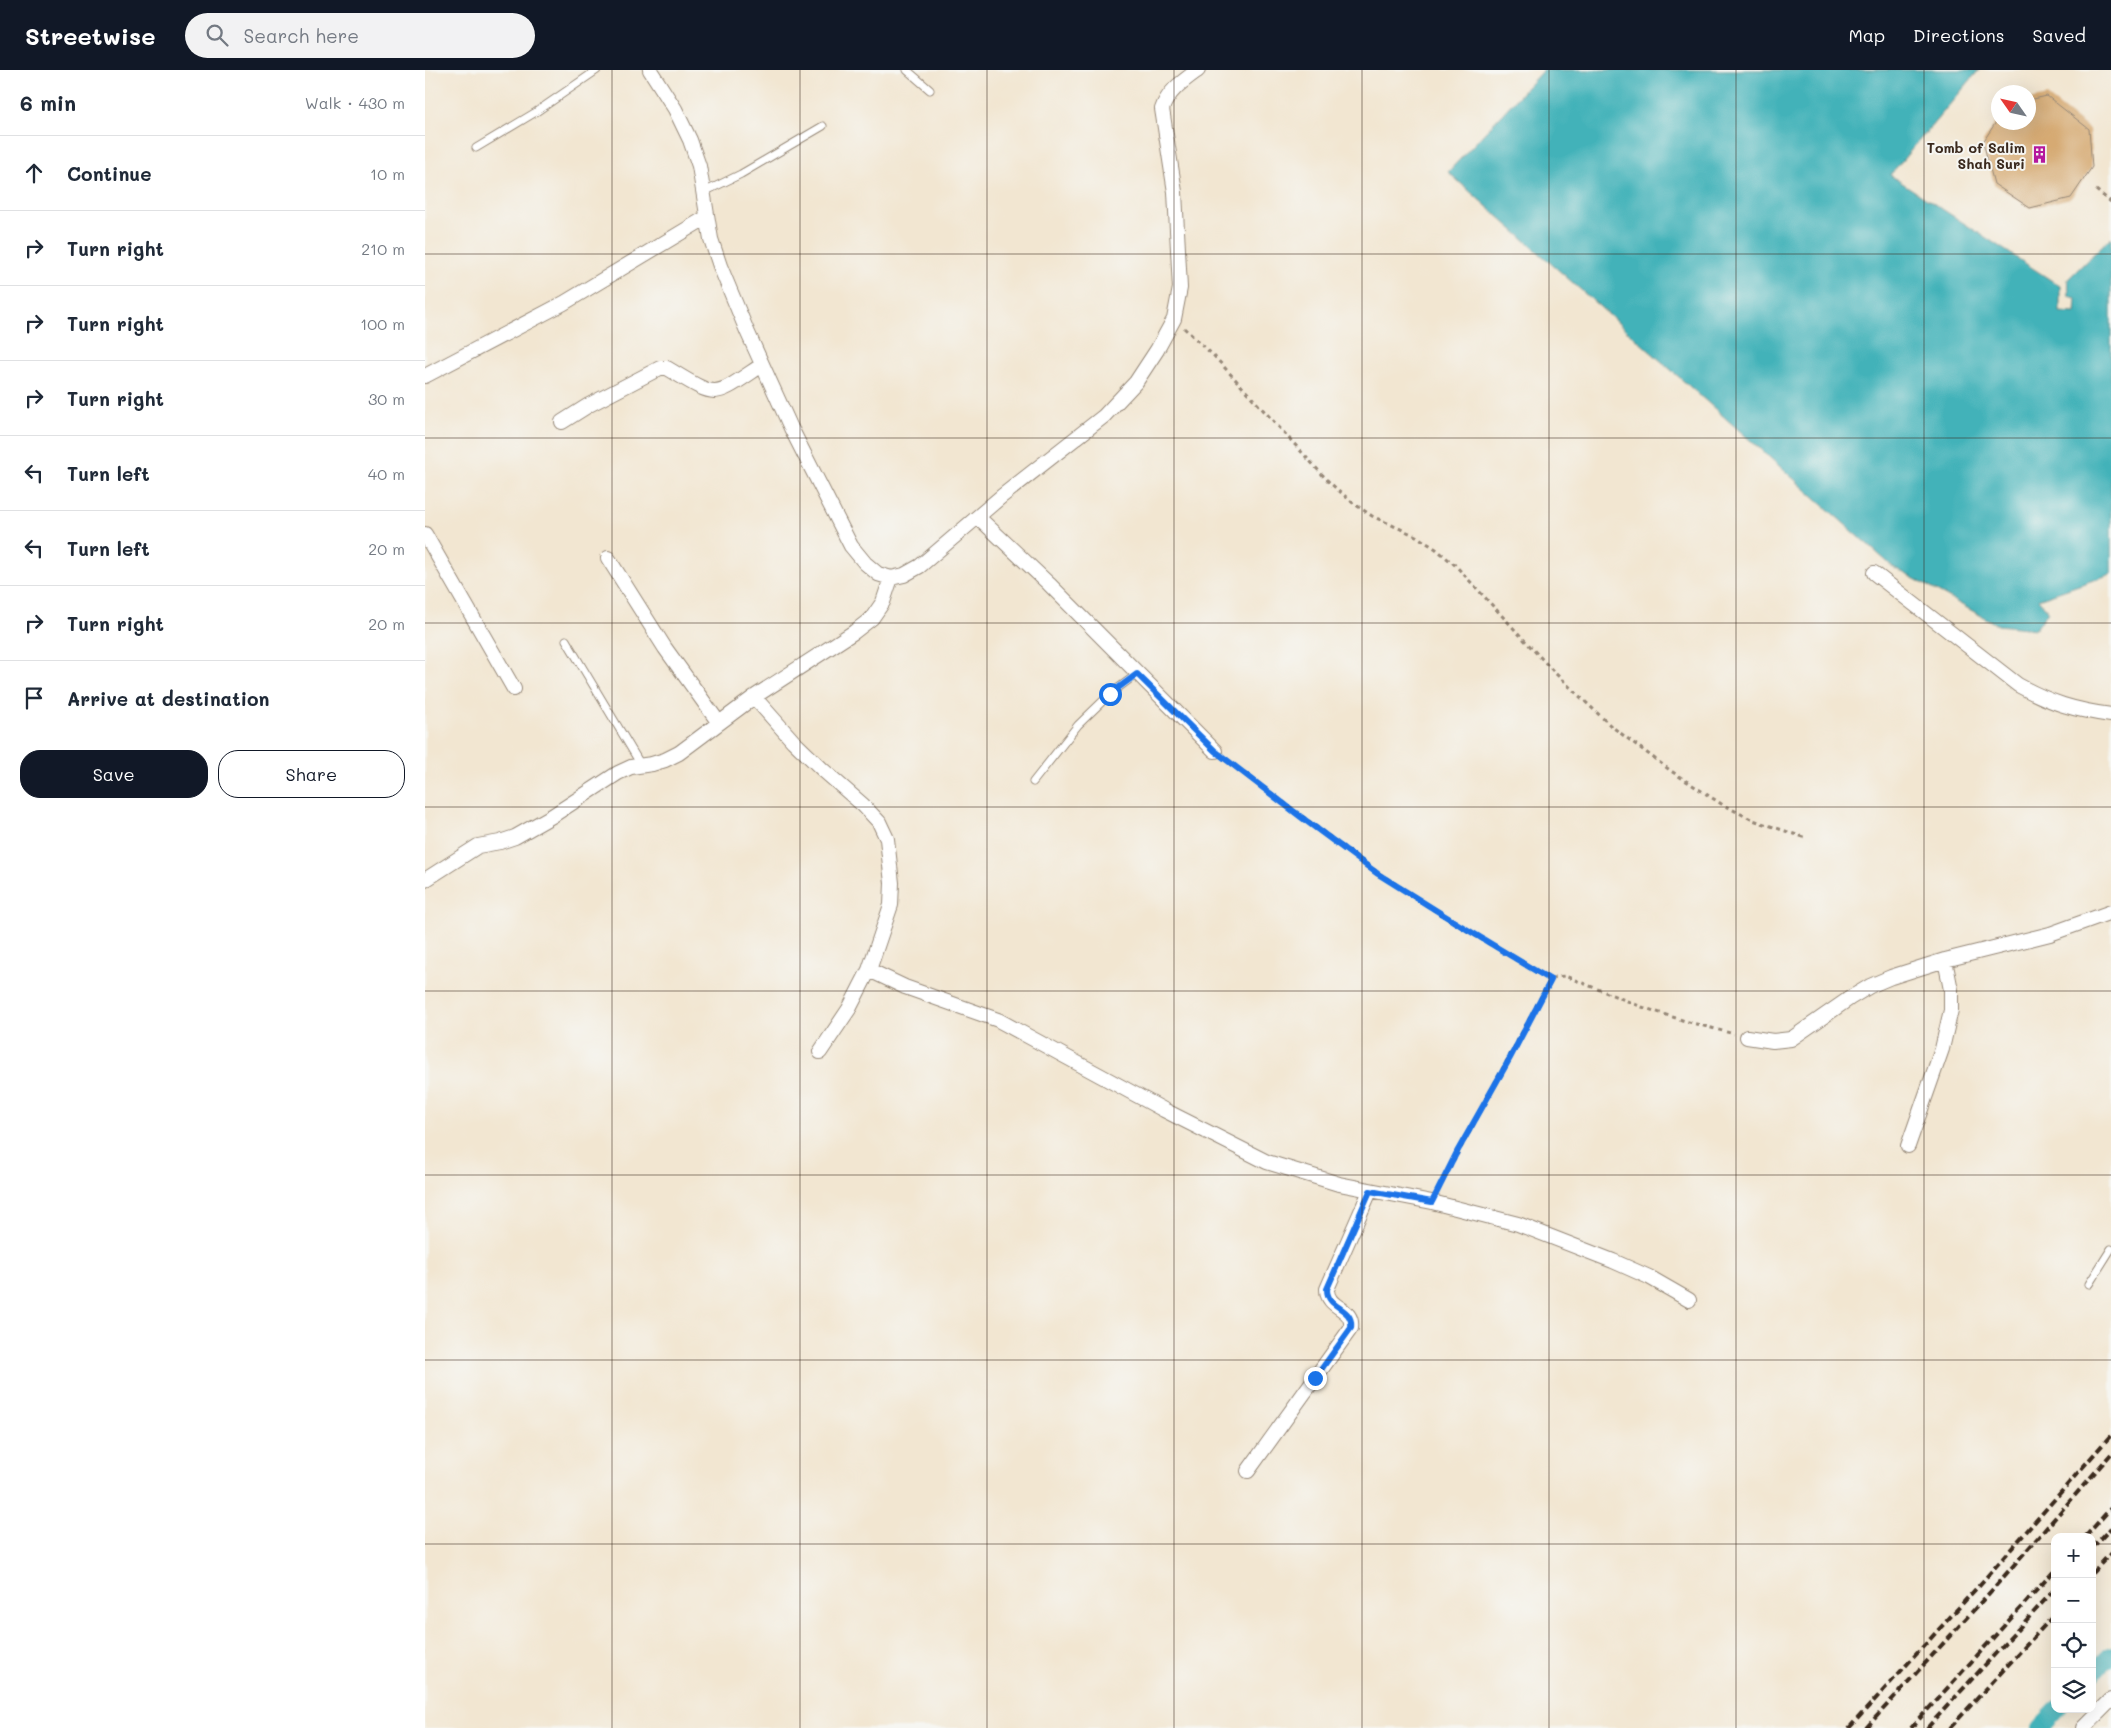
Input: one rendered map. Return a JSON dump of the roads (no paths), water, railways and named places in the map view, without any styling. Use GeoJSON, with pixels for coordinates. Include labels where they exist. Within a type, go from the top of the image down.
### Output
{"type":"FeatureCollection","features":[{"type":"Feature","properties":{"kind":"street"},"geometry":{"type":"LineString","coordinates":[[651,70],[675,109],[690,140],[699,166],[711,239],[720,266],[762,364],[851,546],[865,563],[878,574],[891,578],[904,575],[920,566],[1104,416],[1135,382],[1157,350],[1174,318],[1180,288],[1178,227],[1174,184],[1162,109],[1166,98],[1174,89],[1198,70]]}},
{"type":"Feature","properties":{"kind":"street"},"geometry":{"type":"LineString","coordinates":[[425,376],[564,303],[707,217]]}},
{"type":"Feature","properties":{"kind":"street"},"geometry":{"type":"LineString","coordinates":[[562,422],[589,405],[660,368],[667,368],[707,391],[718,392],[728,388],[762,364]]}},
{"type":"Feature","properties":{"kind":"street"},"geometry":{"type":"LineString","coordinates":[[978,517],[1049,584],[1215,751]]}},
{"type":"Feature","properties":{"kind":"street"},"geometry":{"type":"LineString","coordinates":[[425,534],[514,689]]}},
{"type":"Feature","properties":{"kind":"street"},"geometry":{"type":"LineString","coordinates":[[608,558],[660,642],[719,723]]}},
{"type":"Feature","properties":{"kind":"street"},"geometry":{"type":"LineString","coordinates":[[1874,573],[2018,685],[2043,699],[2078,710],[2111,715]]}},
{"type":"Feature","properties":{"kind":"street"},"geometry":{"type":"LineString","coordinates":[[425,880],[478,846],[500,842],[515,836],[552,816],[618,773],[641,765],[665,760],[679,753],[754,697],[854,632],[872,618],[883,602],[891,578]]}},
{"type":"Feature","properties":{"kind":"street"},"geometry":{"type":"LineString","coordinates":[[754,697],[793,742],[863,805],[879,822],[887,839],[892,882],[891,905],[869,970],[849,1009],[820,1052]]}},
{"type":"Feature","properties":{"kind":"street"},"geometry":{"type":"LineString","coordinates":[[1747,1037],[1773,1041],[1791,1040],[1870,986],[1916,968],[2049,934],[2111,912]]}},
{"type":"Feature","properties":{"kind":"street"},"geometry":{"type":"LineString","coordinates":[[1908,1146],[1942,1049],[1951,1010],[1951,990],[1945,960]]}},
{"type":"Feature","properties":{"kind":"street"},"geometry":{"type":"LineString","coordinates":[[869,970],[905,987],[998,1020],[1173,1115],[1267,1162],[1304,1175],[1370,1191],[1432,1202],[1519,1224],[1572,1243],[1649,1277],[1689,1300]]}},
{"type":"Feature","properties":{"kind":"street"},"geometry":{"type":"LineString","coordinates":[[1248,1471],[1351,1328],[1352,1321],[1349,1316],[1331,1302],[1327,1296],[1327,1289],[1370,1191]]}},
{"type":"Feature","properties":{"kind":"street"},"geometry":{"type":"LineString","coordinates":[[2083,1728],[2111,1700]]}},
{"type":"Feature","properties":{"kind":"lane"},"geometry":{"type":"LineString","coordinates":[[476,148],[536,112],[597,70]]}},
{"type":"Feature","properties":{"kind":"lane"},"geometry":{"type":"LineString","coordinates":[[907,70],[930,90]]}},
{"type":"Feature","properties":{"kind":"lane"},"geometry":{"type":"LineString","coordinates":[[704,192],[741,174],[823,126]]}},
{"type":"Feature","properties":{"kind":"lane"},"geometry":{"type":"LineString","coordinates":[[566,640],[641,765]]}},
{"type":"Feature","properties":{"kind":"lane"},"geometry":{"type":"LineString","coordinates":[[1033,782],[1077,725],[1110,694],[1137,674]]}},
{"type":"Feature","properties":{"kind":"lane"},"geometry":{"type":"LineString","coordinates":[[2089,1284],[2111,1248]]}},
{"type":"Feature","properties":{"kind":"water"},"geometry":{"type":"Polygon","coordinates":[[[1543,70],[1979,70],[1890,175],[2060,286],[2060,312],[2075,313],[2076,298],[2069,296],[2068,279],[2111,237],[2111,574],[2038,599],[2048,611],[2036,629],[1998,625],[1893,567],[1448,172],[1543,70]]]}},
{"type":"Feature","properties":{"kind":"waterway"},"geometry":{"type":"LineString","coordinates":[[2096,1670],[2111,1655]]}},
{"type":"Feature","properties":{"kind":"waterway"},"geometry":{"type":"LineString","coordinates":[[2040,1728],[2054,1713]]}},
{"type":"Feature","properties":{"kind":"railway"},"geometry":{"type":"LineString","coordinates":[[1849,1728],[1983,1581],[2111,1435]]}},
{"type":"Feature","properties":{"kind":"railway"},"geometry":{"type":"LineString","coordinates":[[1866,1728],[1992,1590],[2111,1454]]}},
{"type":"Feature","properties":{"kind":"railway"},"geometry":{"type":"LineString","coordinates":[[2089,1533],[2111,1508]]}},
{"type":"Feature","properties":{"kind":"railway"},"geometry":{"type":"LineString","coordinates":[[2096,1544],[2111,1528]]}},
{"type":"Feature","properties":{"kind":"railway"},"geometry":{"type":"LineString","coordinates":[[2096,1569],[2111,1553]]}},
{"type":"Feature","properties":{"kind":"railway"},"geometry":{"type":"LineString","coordinates":[[1911,1728],[2051,1574]]}},
{"type":"Feature","properties":{"kind":"railway"},"geometry":{"type":"LineString","coordinates":[[1927,1728],[2051,1593]]}},
{"type":"Feature","properties":{"kind":"railway"},"geometry":{"type":"LineString","coordinates":[[1950,1728],[2051,1618]]}},
{"type":"Feature","properties":{"kind":"place","name":"Tomb of Salim Shah Suri"},"geometry":{"type":"Point","coordinates":[2039,155]}}]}
